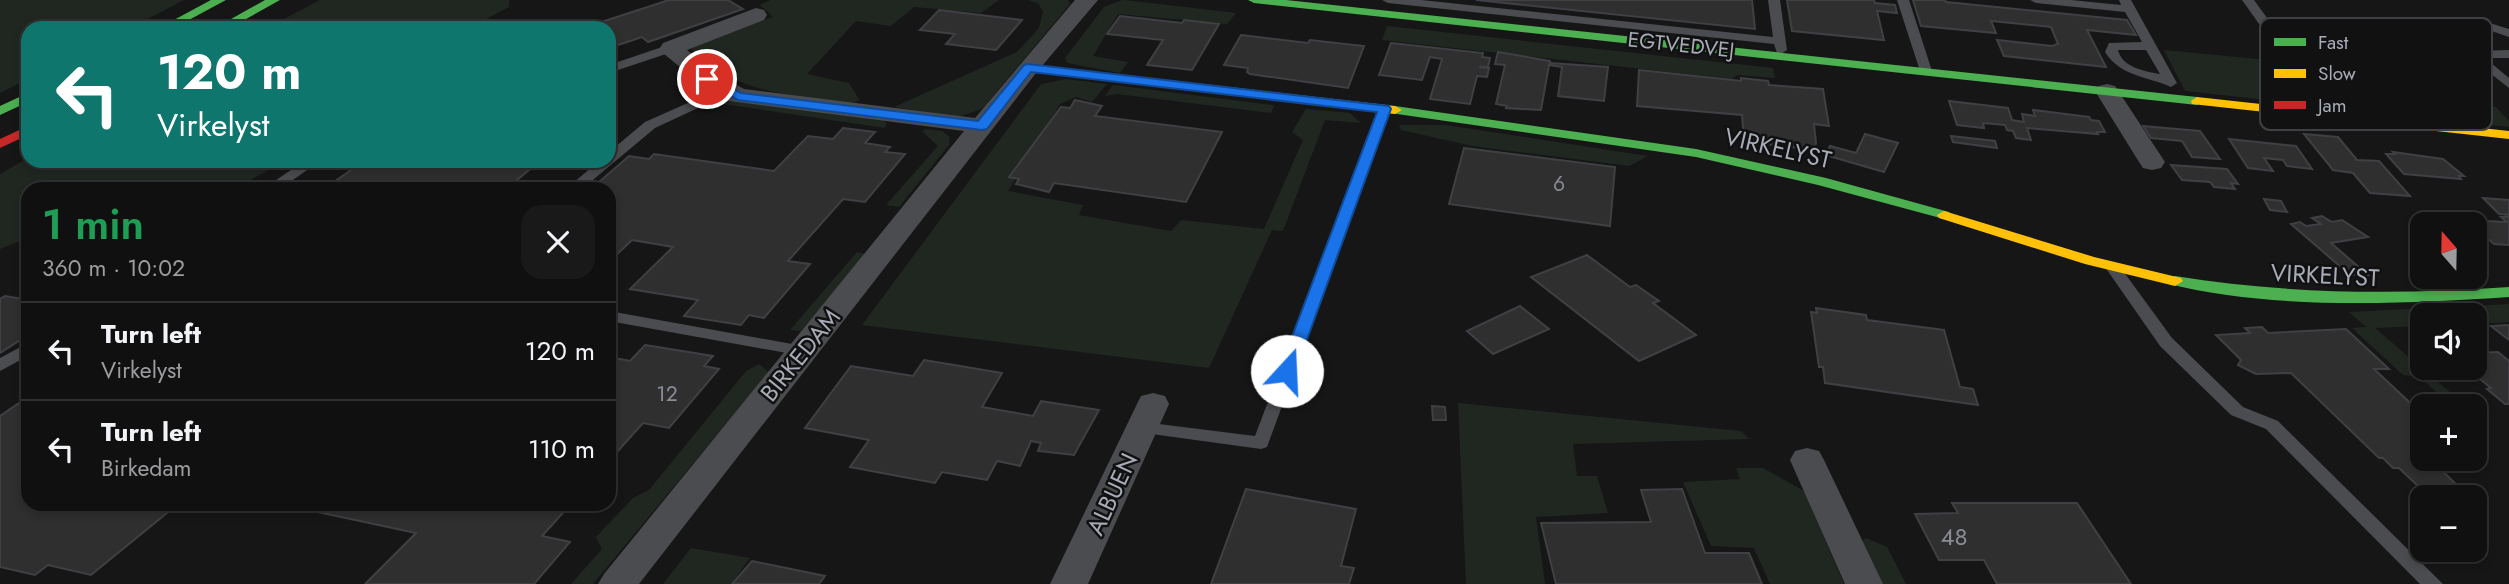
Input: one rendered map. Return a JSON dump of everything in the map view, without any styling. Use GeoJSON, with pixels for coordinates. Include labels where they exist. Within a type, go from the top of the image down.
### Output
{"type":"FeatureCollection","features":[{"type":"Feature","properties":{"kind":"main road"},"geometry":{"type":"LineString","coordinates":[[179,21],[220,0]]}},
{"type":"Feature","properties":{"kind":"main road"},"geometry":{"type":"LineString","coordinates":[[234,21],[274,0]]}},
{"type":"Feature","properties":{"kind":"main road","name":"EGTVEDVEJ"},"geometry":{"type":"LineString","coordinates":[[1254,0],[1435,12],[1781,48],[1926,71],[2260,107]]}},
{"type":"Feature","properties":{"kind":"main road","name":"VIRKELYST"},"geometry":{"type":"LineString","coordinates":[[1028,68],[1617,139],[1794,174],[1944,214],[2113,267],[2205,286],[2285,298],[2369,301],[2441,299],[2509,292]]}},
{"type":"Feature","properties":{"kind":"main road"},"geometry":{"type":"LineString","coordinates":[[0,111],[21,100]]}},
{"type":"Feature","properties":{"kind":"main road","name":"EGTVEDVEJ"},"geometry":{"type":"LineString","coordinates":[[2464,130],[2509,135]]}},
{"type":"Feature","properties":{"kind":"main road"},"geometry":{"type":"LineString","coordinates":[[0,144],[21,134]]}},
{"type":"Feature","properties":{"kind":"street","name":"BIRKEDAM"},"geometry":{"type":"LineString","coordinates":[[617,584],[1028,68],[1087,0]]}},
{"type":"Feature","properties":{"kind":"street"},"geometry":{"type":"LineString","coordinates":[[756,15],[671,48],[707,79],[738,96],[982,126]]}},
{"type":"Feature","properties":{"kind":"street"},"geometry":{"type":"LineString","coordinates":[[2107,91],[2151,162]]}},
{"type":"Feature","properties":{"kind":"street","name":"ALBUEN"},"geometry":{"type":"LineString","coordinates":[[1069,584],[1148,416]]}},
{"type":"Feature","properties":{"kind":"street"},"geometry":{"type":"LineString","coordinates":[[1807,460],[1864,584]]}},
{"type":"Feature","properties":{"kind":"lane"},"geometry":{"type":"LineString","coordinates":[[1388,0],[1435,12]]}},
{"type":"Feature","properties":{"kind":"lane"},"geometry":{"type":"LineString","coordinates":[[1774,0],[1781,48]]}},
{"type":"Feature","properties":{"kind":"lane"},"geometry":{"type":"LineString","coordinates":[[1903,0],[1926,71]]}},
{"type":"Feature","properties":{"kind":"lane"},"geometry":{"type":"LineString","coordinates":[[2036,0],[2127,5],[2179,98]]}},
{"type":"Feature","properties":{"kind":"lane"},"geometry":{"type":"LineString","coordinates":[[2248,0],[2261,18]]}},
{"type":"Feature","properties":{"kind":"lane"},"geometry":{"type":"LineString","coordinates":[[2492,25],[2509,33]]}},
{"type":"Feature","properties":{"kind":"lane"},"geometry":{"type":"LineString","coordinates":[[2150,46],[2125,44],[2113,46],[2111,52],[2115,61],[2125,69],[2168,79]]}},
{"type":"Feature","properties":{"kind":"lane"},"geometry":{"type":"LineString","coordinates":[[616,67],[671,48]]}},
{"type":"Feature","properties":{"kind":"lane"},"geometry":{"type":"LineString","coordinates":[[2492,70],[2509,84]]}},
{"type":"Feature","properties":{"kind":"lane"},"geometry":{"type":"LineString","coordinates":[[616,153],[650,125],[726,90]]}},
{"type":"Feature","properties":{"kind":"lane"},"geometry":{"type":"LineString","coordinates":[[1148,416],[1261,443],[1385,109]]}},
{"type":"Feature","properties":{"kind":"lane"},"geometry":{"type":"LineString","coordinates":[[281,182],[302,168]]}},
{"type":"Feature","properties":{"kind":"lane"},"geometry":{"type":"LineString","coordinates":[[581,182],[598,168]]}},
{"type":"Feature","properties":{"kind":"lane"},"geometry":{"type":"LineString","coordinates":[[2113,267],[2166,342],[2237,411],[2272,425],[2433,584]]}},
{"type":"Feature","properties":{"kind":"lane"},"geometry":{"type":"LineString","coordinates":[[616,317],[803,351]]}},
{"type":"Feature","properties":{"kind":"lane"},"geometry":{"type":"LineString","coordinates":[[0,366],[21,352]]}},
{"type":"Feature","properties":{"kind":"shaded area"},"geometry":{"type":"Polygon","coordinates":[[[0,0],[184,0],[144,21],[21,21],[21,82],[0,93],[0,0]]]}},
{"type":"Feature","properties":{"kind":"shaded area"},"geometry":{"type":"Polygon","coordinates":[[[320,0],[509,0],[509,7],[482,21],[280,21],[320,0]]]}},
{"type":"Feature","properties":{"kind":"shaded area"},"geometry":{"type":"Polygon","coordinates":[[[771,0],[999,0],[981,13],[914,7],[891,26],[856,21],[807,74],[849,83],[860,101],[848,103],[764,90],[725,75],[707,64],[691,49],[705,40],[773,17],[760,5],[771,0]]]}},
{"type":"Feature","properties":{"kind":"shaded area"},"geometry":{"type":"Polygon","coordinates":[[[1028,0],[1068,0],[1070,4],[982,109],[958,117],[894,107],[1017,52],[1039,28],[1043,12],[1038,3],[1028,0]]]}},
{"type":"Feature","properties":{"kind":"shaded area"},"geometry":{"type":"Polygon","coordinates":[[[1122,0],[1236,13],[1227,24],[1118,14],[1093,56],[1128,62],[1120,73],[1067,63],[1065,58],[1104,7],[1122,0]]]}},
{"type":"Feature","properties":{"kind":"shaded area"},"geometry":{"type":"Polygon","coordinates":[[[1387,26],[1773,68],[1775,78],[1738,75],[1732,79],[1382,40],[1387,26]]]}},
{"type":"Feature","properties":{"kind":"shaded area"},"geometry":{"type":"Polygon","coordinates":[[[2164,50],[2260,59],[2260,99],[2185,91],[2164,50]]]}},
{"type":"Feature","properties":{"kind":"shaded area"},"geometry":{"type":"Polygon","coordinates":[[[1066,79],[1107,84],[1092,102],[1076,97],[1060,104],[1008,191],[1083,205],[1079,215],[1171,231],[1181,220],[1264,229],[1303,140],[1292,132],[1306,109],[1350,113],[1361,123],[1325,120],[1283,231],[1272,230],[1209,368],[862,325],[1041,84],[1066,79]]]}},
{"type":"Feature","properties":{"kind":"shaded area"},"geometry":{"type":"Polygon","coordinates":[[[1113,85],[1274,106],[1271,113],[1117,94],[1105,96],[1113,85]]]}},
{"type":"Feature","properties":{"kind":"shaded area"},"geometry":{"type":"Polygon","coordinates":[[[731,99],[887,123],[885,128],[723,104],[707,109],[703,107],[731,99]]]}},
{"type":"Feature","properties":{"kind":"shaded area"},"geometry":{"type":"Polygon","coordinates":[[[2492,107],[2496,107],[2509,121],[2509,127],[2492,125],[2492,107]]]}},
{"type":"Feature","properties":{"kind":"shaded area"},"geometry":{"type":"Polygon","coordinates":[[[1399,125],[1446,125],[1648,156],[1629,166],[1472,146],[1401,130],[1399,125]]]}},
{"type":"Feature","properties":{"kind":"shaded area"},"geometry":{"type":"Polygon","coordinates":[[[922,131],[942,131],[950,137],[949,145],[899,207],[886,205],[938,146],[922,131]]]}},
{"type":"Feature","properties":{"kind":"shaded area"},"geometry":{"type":"Polygon","coordinates":[[[21,162],[21,168],[272,168],[247,182],[21,182],[21,241],[0,249],[0,174],[21,162]]]}},
{"type":"Feature","properties":{"kind":"shaded area"},"geometry":{"type":"Polygon","coordinates":[[[857,252],[867,254],[801,331],[790,330],[857,252]]]}},
{"type":"Feature","properties":{"kind":"shaded area"},"geometry":{"type":"Polygon","coordinates":[[[2509,304],[2509,322],[2487,323],[2487,305],[2509,304]]]}},
{"type":"Feature","properties":{"kind":"shaded area"},"geometry":{"type":"Polygon","coordinates":[[[2410,309],[2410,327],[2375,328],[2410,358],[2410,376],[2403,375],[2352,328],[2366,327],[2349,312],[2410,309]]]}},
{"type":"Feature","properties":{"kind":"shaded area"},"geometry":{"type":"Polygon","coordinates":[[[759,364],[769,372],[593,584],[571,584],[602,549],[596,537],[633,498],[649,490],[746,371],[759,364]]]}},
{"type":"Feature","properties":{"kind":"shaded area"},"geometry":{"type":"Polygon","coordinates":[[[2423,380],[2436,380],[2452,394],[2439,394],[2423,380]]]}},
{"type":"Feature","properties":{"kind":"shaded area"},"geometry":{"type":"Polygon","coordinates":[[[1458,403],[1741,431],[1749,439],[1573,444],[1577,476],[1597,476],[1608,513],[1536,517],[1545,584],[1466,584],[1458,403]]]}},
{"type":"Feature","properties":{"kind":"shaded area"},"geometry":{"type":"Polygon","coordinates":[[[1736,468],[1763,468],[1804,491],[1844,584],[1770,584],[1754,548],[1711,546],[1683,482],[1740,479],[1736,468]]]}},
{"type":"Feature","properties":{"kind":"shaded area"},"geometry":{"type":"Polygon","coordinates":[[[1866,538],[1887,547],[1906,584],[1882,584],[1858,544],[1866,538]]]}},
{"type":"Feature","properties":{"kind":"shaded area"},"geometry":{"type":"Polygon","coordinates":[[[691,548],[750,558],[731,584],[663,584],[691,548]]]}},
{"type":"Feature","properties":{"kind":"building"},"geometry":{"type":"Polygon","coordinates":[[[669,0],[728,0],[743,9],[648,42],[642,37],[616,46],[616,21],[604,21],[669,0]]]}},
{"type":"Feature","properties":{"kind":"building"},"geometry":{"type":"Polygon","coordinates":[[[1476,0],[1752,0],[1755,29],[1476,0]]]}},
{"type":"Feature","properties":{"kind":"building"},"geometry":{"type":"Polygon","coordinates":[[[1787,0],[1874,0],[1875,3],[1895,5],[1897,13],[1877,11],[1884,40],[1792,31],[1787,0]]]}},
{"type":"Feature","properties":{"kind":"building"},"geometry":{"type":"Polygon","coordinates":[[[1913,0],[1945,0],[2127,20],[2136,35],[2087,30],[2106,67],[2004,56],[1997,40],[2052,46],[2058,44],[2051,27],[1991,21],[1996,33],[1921,26],[1913,0]]]}},
{"type":"Feature","properties":{"kind":"building"},"geometry":{"type":"Polygon","coordinates":[[[939,10],[1022,20],[996,50],[946,44],[955,34],[920,30],[939,10]]]}},
{"type":"Feature","properties":{"kind":"building"},"geometry":{"type":"Polygon","coordinates":[[[1120,16],[1219,24],[1192,70],[1147,65],[1163,40],[1107,34],[1120,16]]]}},
{"type":"Feature","properties":{"kind":"building"},"geometry":{"type":"Polygon","coordinates":[[[1241,35],[1364,46],[1348,88],[1250,74],[1247,72],[1248,68],[1224,65],[1241,35]]]}},
{"type":"Feature","properties":{"kind":"building"},"geometry":{"type":"Polygon","coordinates":[[[1391,43],[1483,53],[1482,57],[1490,58],[1488,67],[1479,67],[1489,68],[1487,77],[1477,76],[1470,104],[1430,99],[1442,59],[1430,57],[1422,80],[1379,75],[1391,43]]]}},
{"type":"Feature","properties":{"kind":"building"},"geometry":{"type":"Polygon","coordinates":[[[1498,52],[1550,63],[1608,67],[1604,101],[1558,96],[1562,67],[1549,65],[1541,110],[1506,108],[1507,106],[1496,104],[1505,65],[1495,64],[1498,52]]]}},
{"type":"Feature","properties":{"kind":"building"},"geometry":{"type":"Polygon","coordinates":[[[1639,70],[1741,81],[1741,78],[1768,81],[1769,85],[1823,89],[1829,126],[1814,124],[1814,150],[1744,141],[1742,115],[1637,106],[1639,70]]]}},
{"type":"Feature","properties":{"kind":"building"},"geometry":{"type":"Polygon","coordinates":[[[1075,100],[1102,106],[1095,116],[1222,132],[1186,202],[1054,183],[1049,192],[1016,184],[1019,179],[1009,177],[1061,107],[1070,108],[1075,100]]]}},
{"type":"Feature","properties":{"kind":"building"},"geometry":{"type":"Polygon","coordinates":[[[1949,101],[2008,108],[2012,120],[2024,122],[2022,114],[2035,116],[2033,110],[2089,117],[2099,121],[2105,132],[2097,132],[2098,134],[2027,128],[2031,140],[2016,138],[2013,131],[2007,130],[2005,125],[1983,123],[1984,128],[1957,125],[1949,101]]]}},
{"type":"Feature","properties":{"kind":"building"},"geometry":{"type":"Polygon","coordinates":[[[2143,126],[2200,131],[2220,159],[2192,157],[2182,141],[2151,138],[2143,126]]]}},
{"type":"Feature","properties":{"kind":"building"},"geometry":{"type":"Polygon","coordinates":[[[843,128],[875,132],[865,143],[890,147],[885,152],[905,154],[865,202],[843,199],[788,261],[810,264],[764,318],[749,315],[741,325],[684,316],[698,300],[630,289],[673,247],[632,240],[616,255],[616,182],[599,182],[629,156],[649,159],[654,154],[774,171],[808,136],[833,139],[843,128]]]}},
{"type":"Feature","properties":{"kind":"building"},"geometry":{"type":"Polygon","coordinates":[[[1865,134],[1898,143],[1884,172],[1825,155],[1830,146],[1856,153],[1865,134]]]}},
{"type":"Feature","properties":{"kind":"building"},"geometry":{"type":"Polygon","coordinates":[[[2304,134],[2338,137],[2357,160],[2379,161],[2410,196],[2370,193],[2353,173],[2333,170],[2304,134]]]}},
{"type":"Feature","properties":{"kind":"building"},"geometry":{"type":"Polygon","coordinates":[[[1951,136],[1995,141],[1997,148],[1953,142],[1951,136]]]}},
{"type":"Feature","properties":{"kind":"building"},"geometry":{"type":"Polygon","coordinates":[[[2229,139],[2296,146],[2312,169],[2287,166],[2283,160],[2264,158],[2273,171],[2248,168],[2229,139]]]}},
{"type":"Feature","properties":{"kind":"building"},"geometry":{"type":"Polygon","coordinates":[[[1464,148],[1615,167],[1610,226],[1449,204],[1464,148]]]}},
{"type":"Feature","properties":{"kind":"building"},"geometry":{"type":"Polygon","coordinates":[[[2393,152],[2443,159],[2464,176],[2459,176],[2461,179],[2404,174],[2386,154],[2395,154],[2393,152]]]}},
{"type":"Feature","properties":{"kind":"building"},"geometry":{"type":"Polygon","coordinates":[[[2171,165],[2227,169],[2238,184],[2231,183],[2235,189],[2214,187],[2210,182],[2182,180],[2171,165]]]}},
{"type":"Feature","properties":{"kind":"building"},"geometry":{"type":"Polygon","coordinates":[[[354,168],[532,168],[514,182],[334,182],[354,168]]]}},
{"type":"Feature","properties":{"kind":"building"},"geometry":{"type":"Polygon","coordinates":[[[2483,198],[2509,200],[2509,215],[2499,214],[2483,198]]]}},
{"type":"Feature","properties":{"kind":"building"},"geometry":{"type":"Polygon","coordinates":[[[2264,199],[2281,201],[2287,212],[2270,210],[2264,199]]]}},
{"type":"Feature","properties":{"kind":"building"},"geometry":{"type":"Polygon","coordinates":[[[2322,216],[2332,222],[2342,220],[2368,237],[2331,243],[2368,275],[2350,275],[2291,224],[2321,224],[2312,218],[2322,216]]]}},
{"type":"Feature","properties":{"kind":"building"},"geometry":{"type":"Polygon","coordinates":[[[2501,217],[2509,217],[2509,245],[2494,244],[2487,238],[2487,221],[2507,222],[2501,217]]]}},
{"type":"Feature","properties":{"kind":"building"},"geometry":{"type":"Polygon","coordinates":[[[1587,255],[1630,287],[1636,285],[1659,301],[1653,303],[1696,335],[1639,361],[1531,277],[1587,255]]]}},
{"type":"Feature","properties":{"kind":"building"},"geometry":{"type":"Polygon","coordinates":[[[5,296],[21,299],[21,340],[0,353],[0,299],[5,296]]]}},
{"type":"Feature","properties":{"kind":"building"},"geometry":{"type":"Polygon","coordinates":[[[1520,306],[1549,329],[1493,354],[1467,331],[1520,306]]]}},
{"type":"Feature","properties":{"kind":"building"},"geometry":{"type":"Polygon","coordinates":[[[1816,308],[1866,315],[1867,320],[1944,330],[1960,387],[1973,389],[1978,405],[1825,383],[1823,367],[1819,367],[1811,312],[1817,313],[1816,308]]]}},
{"type":"Feature","properties":{"kind":"building"},"geometry":{"type":"Polygon","coordinates":[[[2509,325],[2509,340],[2491,326],[2509,325]]]}},
{"type":"Feature","properties":{"kind":"building"},"geometry":{"type":"Polygon","coordinates":[[[2262,327],[2268,333],[2346,329],[2389,369],[2374,369],[2410,403],[2410,471],[2442,471],[2457,485],[2417,485],[2399,468],[2393,468],[2383,458],[2379,458],[2291,373],[2256,374],[2238,365],[2241,360],[2216,335],[2250,333],[2245,328],[2262,327]]]}},
{"type":"Feature","properties":{"kind":"building"},"geometry":{"type":"Polygon","coordinates":[[[645,345],[713,356],[704,366],[719,369],[669,428],[643,423],[616,453],[616,358],[630,361],[645,345]]]}},
{"type":"Feature","properties":{"kind":"building"},"geometry":{"type":"Polygon","coordinates":[[[2487,352],[2498,352],[2509,361],[2509,404],[2505,404],[2487,389],[2491,388],[2481,380],[2487,380],[2487,352]]]}},
{"type":"Feature","properties":{"kind":"building"},"geometry":{"type":"Polygon","coordinates":[[[924,360],[1002,373],[982,407],[1033,416],[1041,401],[1099,410],[1074,455],[1038,451],[1041,443],[1031,441],[1020,466],[997,461],[987,480],[942,472],[935,483],[850,467],[869,440],[805,428],[851,366],[913,376],[924,360]]]}},
{"type":"Feature","properties":{"kind":"building"},"geometry":{"type":"Polygon","coordinates":[[[21,402],[21,511],[169,511],[91,575],[48,565],[35,575],[0,567],[0,416],[21,402]]]}},
{"type":"Feature","properties":{"kind":"building"},"geometry":{"type":"Polygon","coordinates":[[[1432,406],[1445,407],[1446,420],[1433,420],[1432,406]]]}},
{"type":"Feature","properties":{"kind":"building"},"geometry":{"type":"Polygon","coordinates":[[[1246,489],[1356,509],[1341,566],[1354,568],[1349,584],[1211,584],[1246,489]]]}},
{"type":"Feature","properties":{"kind":"building"},"geometry":{"type":"Polygon","coordinates":[[[1682,489],[1705,553],[1749,553],[1762,584],[1556,584],[1541,523],[1651,522],[1641,490],[1682,489]]]}},
{"type":"Feature","properties":{"kind":"building"},"geometry":{"type":"Polygon","coordinates":[[[1952,503],[2077,503],[2131,584],[1997,584],[1984,560],[1939,560],[1915,514],[1958,513],[1952,503]]]}},
{"type":"Feature","properties":{"kind":"building"},"geometry":{"type":"Polygon","coordinates":[[[313,511],[565,511],[542,536],[570,542],[534,584],[365,584],[416,533],[313,511]]]}},
{"type":"Feature","properties":{"kind":"building"},"geometry":{"type":"Polygon","coordinates":[[[752,561],[825,576],[819,584],[732,584],[752,561]]]}},
{"type":"Feature","properties":{"kind":"traffic: fast"},"geometry":{"type":"LineString","coordinates":[[179,21],[220,0]]}},
{"type":"Feature","properties":{"kind":"traffic: fast"},"geometry":{"type":"LineString","coordinates":[[234,21],[274,0]]}},
{"type":"Feature","properties":{"kind":"traffic: fast"},"geometry":{"type":"LineString","coordinates":[[1254,0],[2197,101]]}},
{"type":"Feature","properties":{"kind":"traffic: fast"},"geometry":{"type":"LineString","coordinates":[[0,111],[21,100]]}},
{"type":"Feature","properties":{"kind":"traffic: fast"},"geometry":{"type":"LineString","coordinates":[[1395,110],[1696,153],[1821,181],[1944,215]]}},
{"type":"Feature","properties":{"kind":"traffic: fast"},"geometry":{"type":"LineString","coordinates":[[2175,281],[2300,296],[2383,298],[2509,292]]}},
{"type":"Feature","properties":{"kind":"traffic: slow"},"geometry":{"type":"LineString","coordinates":[[1028,68],[1395,110]]}},
{"type":"Feature","properties":{"kind":"traffic: slow"},"geometry":{"type":"LineString","coordinates":[[2197,101],[2260,108]]}},
{"type":"Feature","properties":{"kind":"traffic: slow"},"geometry":{"type":"LineString","coordinates":[[2463,130],[2509,135]]}},
{"type":"Feature","properties":{"kind":"traffic: slow"},"geometry":{"type":"LineString","coordinates":[[1944,215],[2090,261],[2175,281]]}},
{"type":"Feature","properties":{"kind":"traffic: jam"},"geometry":{"type":"LineString","coordinates":[[0,144],[21,134]]}},
{"type":"Feature","properties":{"kind":"route"},"geometry":{"type":"LineString","coordinates":[[707,79],[738,96],[982,126],[1028,68],[1385,109],[1287,371]]}}]}
